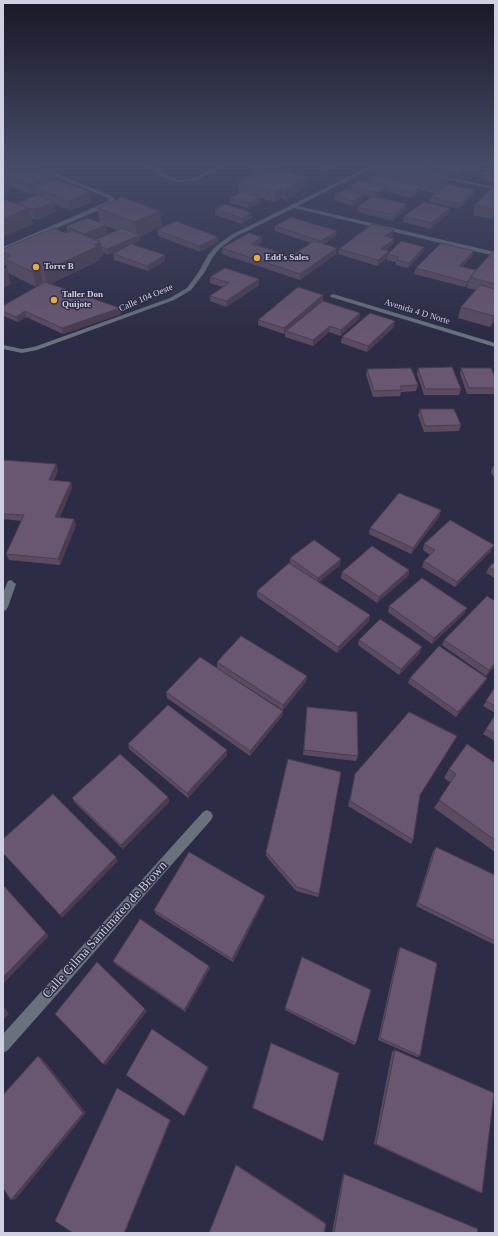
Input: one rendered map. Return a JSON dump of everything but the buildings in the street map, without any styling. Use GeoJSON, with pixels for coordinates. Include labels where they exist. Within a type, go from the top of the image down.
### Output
{"type":"FeatureCollection","features":[{"type":"Feature","properties":{"kind":"street"},"geometry":{"type":"LineString","coordinates":[[3,249],[67,222]]}},
{"type":"Feature","properties":{"kind":"street","name":"Calle 104 Oeste"},"geometry":{"type":"LineString","coordinates":[[3,347],[22,351],[35,349],[172,299],[189,288],[218,247],[233,236],[262,222]]}},
{"type":"Feature","properties":{"kind":"street"},"geometry":{"type":"LineString","coordinates":[[359,222],[495,254]]}},
{"type":"Feature","properties":{"kind":"street","name":"Avenida 4 D Norte"},"geometry":{"type":"LineString","coordinates":[[333,296],[495,346]]}},
{"type":"Feature","properties":{"kind":"street"},"geometry":{"type":"LineString","coordinates":[[3,607],[11,584]]}},
{"type":"Feature","properties":{"kind":"street","name":"Calle Gilma Santimateo de Brown"},"geometry":{"type":"LineString","coordinates":[[3,1045],[207,816]]}},
{"type":"Feature","properties":{"kind":"place","name":"Edd's Sales"},"geometry":{"type":"Point","coordinates":[257,258]}},
{"type":"Feature","properties":{"kind":"place","name":"Torre B"},"geometry":{"type":"Point","coordinates":[36,267]}},
{"type":"Feature","properties":{"kind":"place","name":"Taller Don Quijote"},"geometry":{"type":"Point","coordinates":[54,300]}}]}
